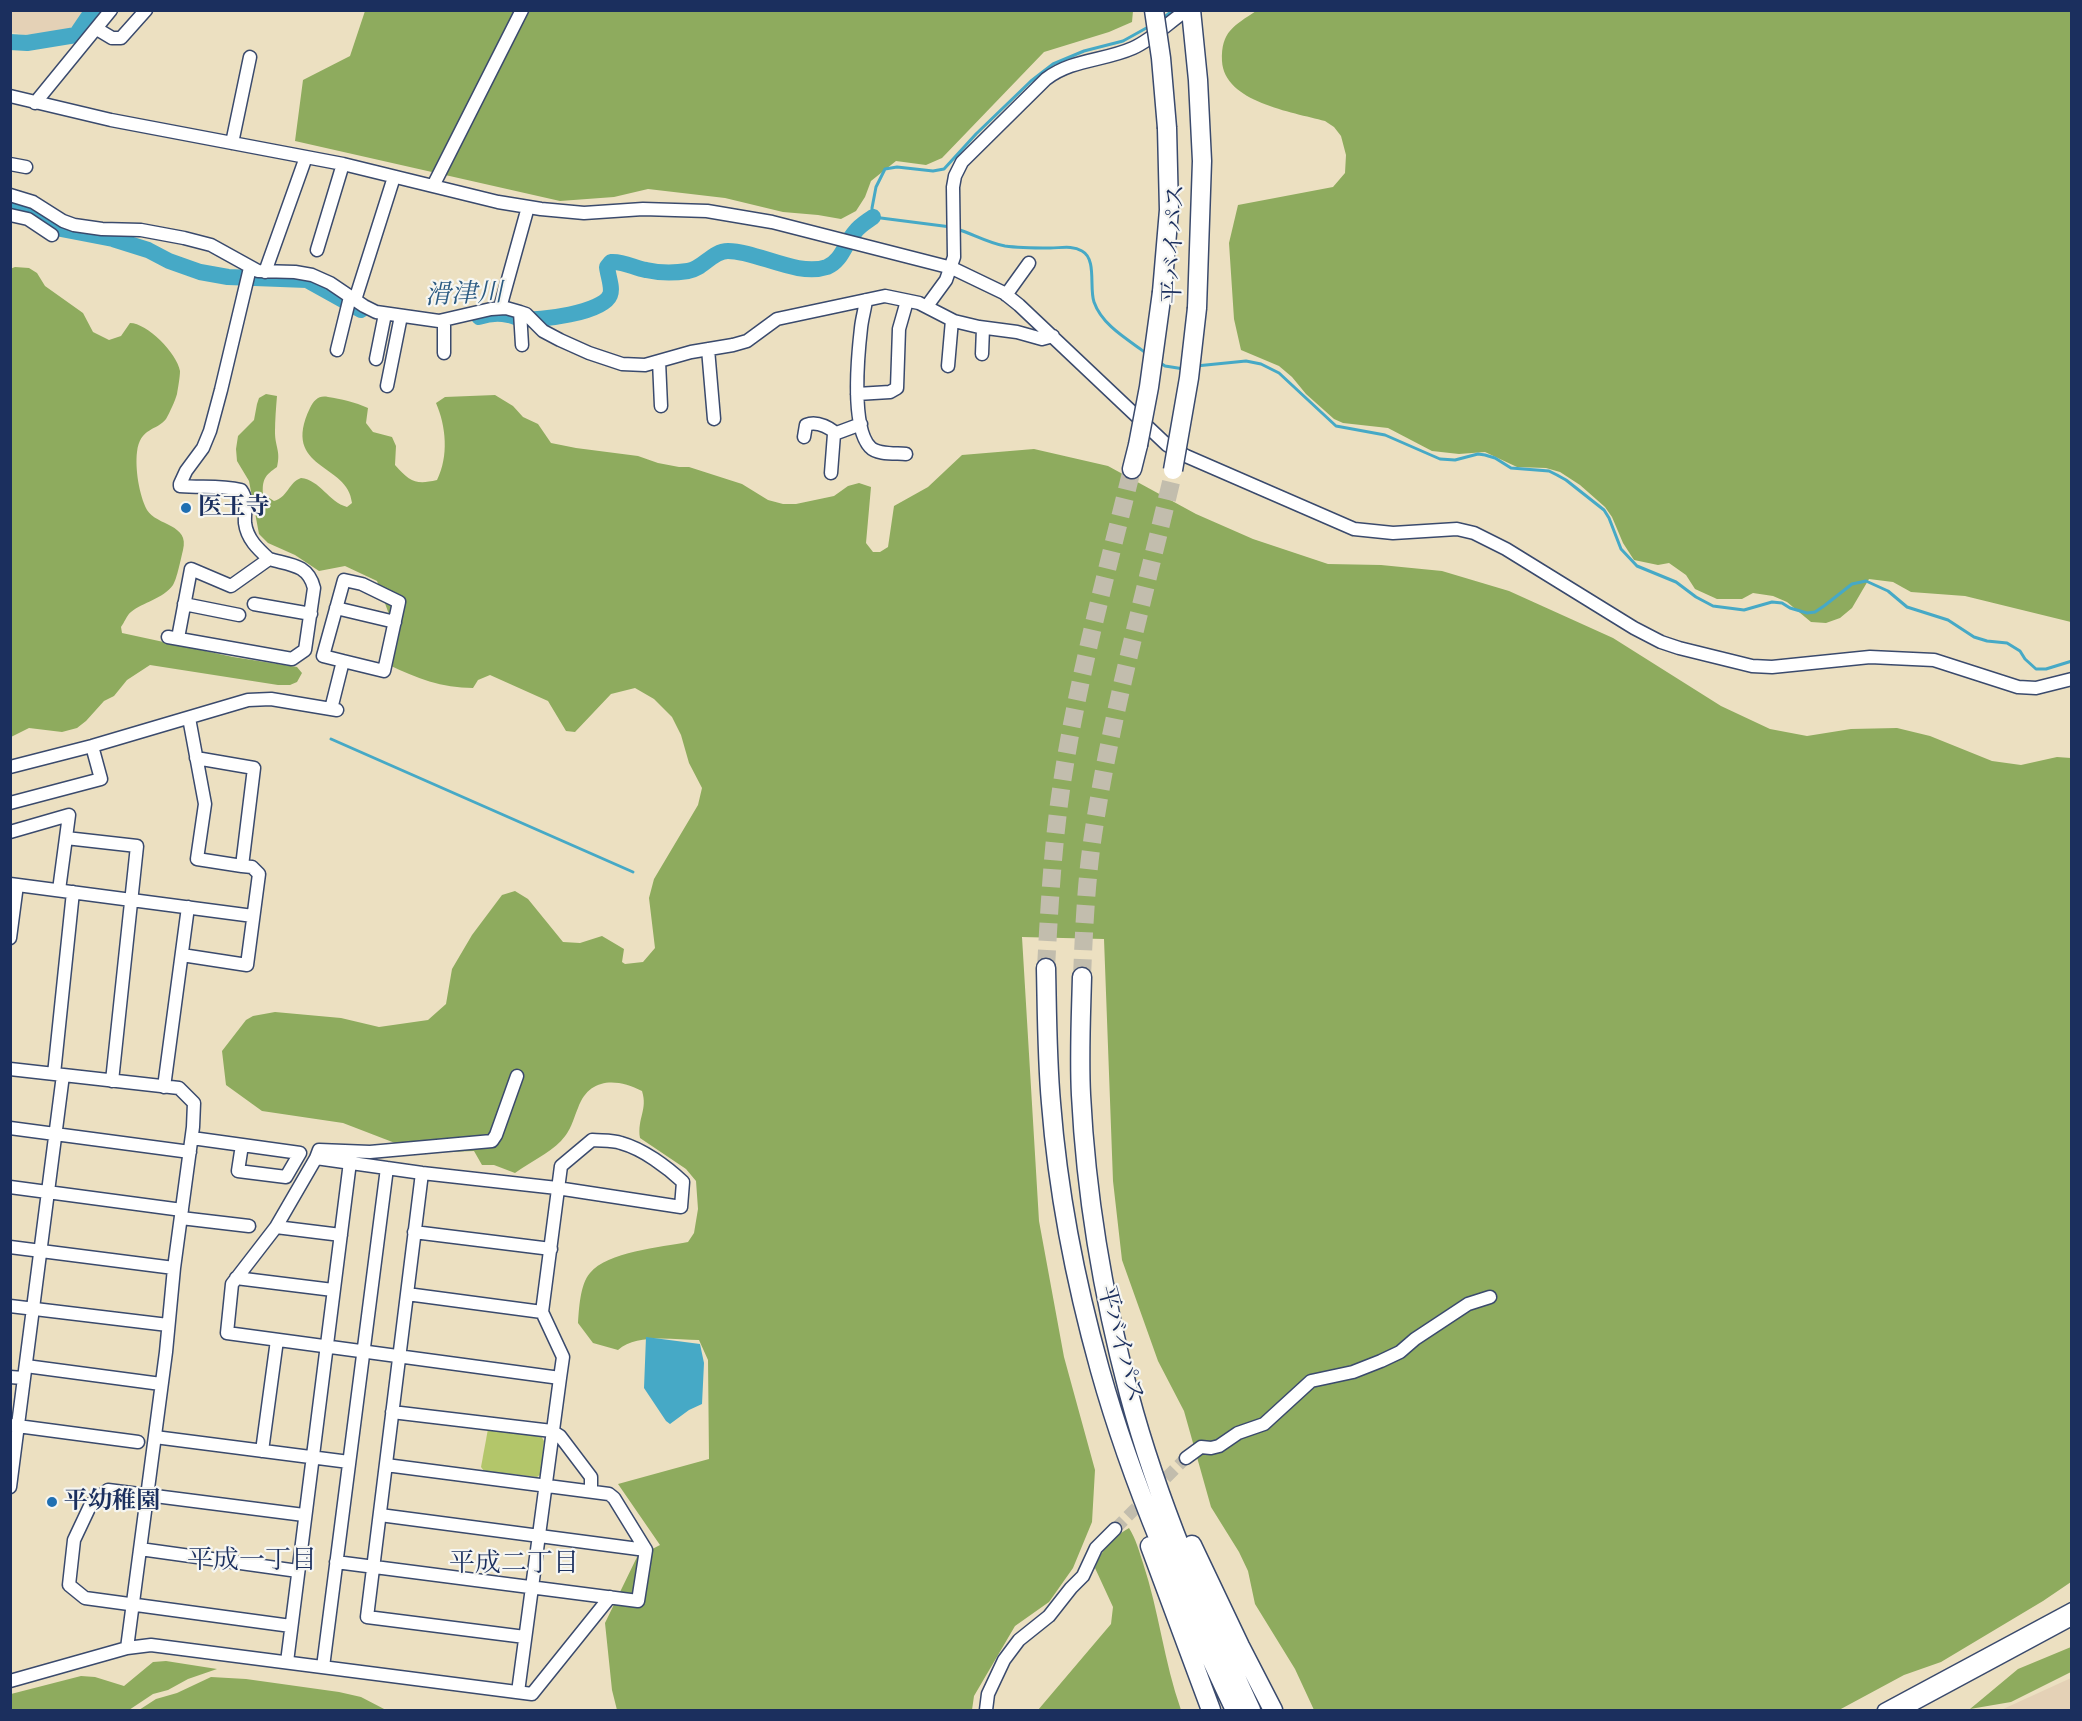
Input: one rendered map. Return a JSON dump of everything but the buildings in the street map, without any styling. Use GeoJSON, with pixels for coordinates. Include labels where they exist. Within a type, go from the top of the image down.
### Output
{"type":"FeatureCollection","features":[{"type":"Feature","properties":{"kind":"highway","name":"平バイパス"},"geometry":{"type":"LineString","coordinates":[[1132,469],[1154,356],[1169,210],[1167,128],[1154,10]]}},
{"type":"Feature","properties":{"kind":"highway","name":"平バイパス"},"geometry":{"type":"LineString","coordinates":[[1173,474],[1189,378],[1197,308],[1203,161],[1198,80],[1189,10]]}},
{"type":"Feature","properties":{"kind":"highway","name":"平バイパス"},"geometry":{"type":"LineString","coordinates":[[1046,968],[1051,1103],[1068,1231],[1084,1311],[1118,1428],[1158,1537],[1235,1710]]}},
{"type":"Feature","properties":{"kind":"highway","name":"平バイパス"},"geometry":{"type":"LineString","coordinates":[[1082,977],[1080,1058],[1084,1134],[1099,1260],[1120,1359],[1151,1467],[1177,1538],[1208,1615],[1251,1710]]}},
{"type":"Feature","properties":{"kind":"highway"},"geometry":{"type":"LineString","coordinates":[[1068,1231],[1078,1299],[1091,1361],[1112,1436],[1151,1550],[1211,1710]]}},
{"type":"Feature","properties":{"kind":"highway"},"geometry":{"type":"LineString","coordinates":[[1120,1359],[1172,1498],[1198,1558],[1273,1710]]}},
{"type":"Feature","properties":{"kind":"street"},"geometry":{"type":"LineString","coordinates":[[35,103],[111,10]]}},
{"type":"Feature","properties":{"kind":"street"},"geometry":{"type":"LineString","coordinates":[[97,29],[112,38],[121,38],[146,10]]}},
{"type":"Feature","properties":{"kind":"street"},"geometry":{"type":"LineString","coordinates":[[433,186],[522,10]]}},
{"type":"Feature","properties":{"kind":"street"},"geometry":{"type":"LineString","coordinates":[[927,306],[942,287],[950,267],[954,250],[955,176],[968,155],[1057,71],[1133,48],[1189,10]]}},
{"type":"Feature","properties":{"kind":"street"},"geometry":{"type":"LineString","coordinates":[[232,143],[250,57]]}},
{"type":"Feature","properties":{"kind":"street"},"geometry":{"type":"LineString","coordinates":[[10,96],[111,120],[343,164],[498,202],[598,213],[643,209],[707,211],[772,222],[950,267],[1006,295],[1053,336],[1167,444],[1186,456],[1354,529],[1393,533],[1457,529],[1474,533],[1506,549],[1634,628],[1661,642],[1752,666],[1772,667],[1870,657],[1902,658],[1934,660],[2018,687],[2036,688],[2072,679]]}},
{"type":"Feature","properties":{"kind":"street"},"geometry":{"type":"LineString","coordinates":[[265,272],[306,157]]}},
{"type":"Feature","properties":{"kind":"street"},"geometry":{"type":"LineString","coordinates":[[10,164],[26,167]]}},
{"type":"Feature","properties":{"kind":"street"},"geometry":{"type":"LineString","coordinates":[[317,250],[343,164]]}},
{"type":"Feature","properties":{"kind":"street"},"geometry":{"type":"LineString","coordinates":[[337,350],[352,298],[394,177]]}},
{"type":"Feature","properties":{"kind":"street"},"geometry":{"type":"LineString","coordinates":[[10,195],[33,202],[58,219],[74,225],[151,231],[211,245],[250,268],[265,272],[302,272],[330,283],[376,312],[444,321],[479,311],[500,308],[520,312],[526,314],[543,331],[580,350],[613,362],[638,365],[691,352],[733,345],[747,340],[777,319],[885,296],[927,306],[952,320],[983,328],[1017,332],[1042,339],[1053,336]]}},
{"type":"Feature","properties":{"kind":"street"},"geometry":{"type":"LineString","coordinates":[[500,308],[528,207]]}},
{"type":"Feature","properties":{"kind":"street"},"geometry":{"type":"LineString","coordinates":[[10,215],[28,219],[52,235]]}},
{"type":"Feature","properties":{"kind":"street"},"geometry":{"type":"LineString","coordinates":[[1006,295],[1029,263]]}},
{"type":"Feature","properties":{"kind":"street"},"geometry":{"type":"LineString","coordinates":[[250,268],[210,431],[203,448],[186,471],[180,486],[241,490],[246,501],[246,530],[254,544],[269,559],[308,572],[314,588],[305,651],[292,659],[173,638],[184,604],[191,569],[231,586],[269,559]]}},
{"type":"Feature","properties":{"kind":"street"},"geometry":{"type":"LineString","coordinates":[[866,300],[858,359],[857,394],[861,424],[871,448],[875,451],[906,454]]}},
{"type":"Feature","properties":{"kind":"street"},"geometry":{"type":"LineString","coordinates":[[857,394],[890,392],[897,388],[899,329],[907,301]]}},
{"type":"Feature","properties":{"kind":"street"},"geometry":{"type":"LineString","coordinates":[[520,312],[522,345]]}},
{"type":"Feature","properties":{"kind":"street"},"geometry":{"type":"LineString","coordinates":[[376,359],[386,314]]}},
{"type":"Feature","properties":{"kind":"street"},"geometry":{"type":"LineString","coordinates":[[387,386],[401,316]]}},
{"type":"Feature","properties":{"kind":"street"},"geometry":{"type":"LineString","coordinates":[[948,366],[952,320]]}},
{"type":"Feature","properties":{"kind":"street"},"geometry":{"type":"LineString","coordinates":[[444,321],[444,353]]}},
{"type":"Feature","properties":{"kind":"street"},"geometry":{"type":"LineString","coordinates":[[982,354],[983,328]]}},
{"type":"Feature","properties":{"kind":"street"},"geometry":{"type":"LineString","coordinates":[[551,335],[551,349]]}},
{"type":"Feature","properties":{"kind":"street"},"geometry":{"type":"LineString","coordinates":[[708,349],[714,418]]}},
{"type":"Feature","properties":{"kind":"street"},"geometry":{"type":"LineString","coordinates":[[659,361],[661,406]]}},
{"type":"Feature","properties":{"kind":"street"},"geometry":{"type":"LineString","coordinates":[[804,437],[806,424],[812,423],[828,427],[836,433]]}},
{"type":"Feature","properties":{"kind":"street"},"geometry":{"type":"LineString","coordinates":[[831,473],[833,437],[836,433],[861,424]]}},
{"type":"Feature","properties":{"kind":"street"},"geometry":{"type":"LineString","coordinates":[[344,580],[362,584],[399,602],[384,671],[323,656],[336,608],[344,580]]}},
{"type":"Feature","properties":{"kind":"street"},"geometry":{"type":"LineString","coordinates":[[184,604],[239,615]]}},
{"type":"Feature","properties":{"kind":"street"},"geometry":{"type":"LineString","coordinates":[[254,604],[310,614]]}},
{"type":"Feature","properties":{"kind":"street"},"geometry":{"type":"LineString","coordinates":[[336,608],[395,622]]}},
{"type":"Feature","properties":{"kind":"street"},"geometry":{"type":"LineString","coordinates":[[10,767],[92,746],[248,700],[259,699],[334,709],[343,661]]}},
{"type":"Feature","properties":{"kind":"street"},"geometry":{"type":"LineString","coordinates":[[182,955],[247,965],[259,874],[252,867],[197,859],[205,804],[189,718]]}},
{"type":"Feature","properties":{"kind":"street"},"geometry":{"type":"LineString","coordinates":[[10,803],[101,779],[92,746]]}},
{"type":"Feature","properties":{"kind":"street"},"geometry":{"type":"LineString","coordinates":[[196,758],[254,768],[242,866]]}},
{"type":"Feature","properties":{"kind":"street"},"geometry":{"type":"LineString","coordinates":[[10,832],[69,816],[59,890]]}},
{"type":"Feature","properties":{"kind":"street"},"geometry":{"type":"LineString","coordinates":[[66,838],[137,846],[112,1081]]}},
{"type":"Feature","properties":{"kind":"street"},"geometry":{"type":"LineString","coordinates":[[10,938],[14,884],[253,916]]}},
{"type":"Feature","properties":{"kind":"street"},"geometry":{"type":"LineString","coordinates":[[11,1486],[20,1374],[33,1309],[57,1133],[59,1074],[73,892]]}},
{"type":"Feature","properties":{"kind":"street"},"geometry":{"type":"LineString","coordinates":[[164,1088],[189,908]]}},
{"type":"Feature","properties":{"kind":"street"},"geometry":{"type":"LineString","coordinates":[[10,1069],[179,1088],[194,1103],[192,1138],[127,1648]]}},
{"type":"Feature","properties":{"kind":"street"},"geometry":{"type":"LineString","coordinates":[[517,1076],[496,1136],[492,1141],[370,1152],[319,1150],[276,1227],[232,1284],[226,1333],[560,1378]]}},
{"type":"Feature","properties":{"kind":"street"},"geometry":{"type":"LineString","coordinates":[[10,1128],[190,1152]]}},
{"type":"Feature","properties":{"kind":"street"},"geometry":{"type":"LineString","coordinates":[[192,1138],[300,1153],[285,1177],[238,1171],[242,1145]]}},
{"type":"Feature","properties":{"kind":"street"},"geometry":{"type":"LineString","coordinates":[[316,1158],[557,1188],[681,1207],[683,1182],[671,1171],[631,1146],[619,1142],[592,1140],[561,1166],[557,1188],[542,1312],[563,1357],[518,1692]]}},
{"type":"Feature","properties":{"kind":"street"},"geometry":{"type":"LineString","coordinates":[[287,1662],[350,1162]]}},
{"type":"Feature","properties":{"kind":"street"},"geometry":{"type":"LineString","coordinates":[[323,1667],[387,1168]]}},
{"type":"Feature","properties":{"kind":"street"},"geometry":{"type":"LineString","coordinates":[[422,1173],[367,1617],[525,1637]]}},
{"type":"Feature","properties":{"kind":"street"},"geometry":{"type":"LineString","coordinates":[[10,1187],[249,1226]]}},
{"type":"Feature","properties":{"kind":"street"},"geometry":{"type":"LineString","coordinates":[[276,1227],[341,1235]]}},
{"type":"Feature","properties":{"kind":"street"},"geometry":{"type":"LineString","coordinates":[[414,1232],[551,1249]]}},
{"type":"Feature","properties":{"kind":"street"},"geometry":{"type":"LineString","coordinates":[[10,1247],[174,1268]]}},
{"type":"Feature","properties":{"kind":"street"},"geometry":{"type":"LineString","coordinates":[[236,1278],[333,1290]]}},
{"type":"Feature","properties":{"kind":"street"},"geometry":{"type":"LineString","coordinates":[[407,1294],[542,1312]]}},
{"type":"Feature","properties":{"kind":"street"},"geometry":{"type":"LineString","coordinates":[[1186,1458],[1201,1447],[1219,1446],[1238,1433],[1270,1421],[1285,1403],[1311,1381],[1353,1372],[1381,1361],[1400,1352],[1468,1304],[1490,1297]]}},
{"type":"Feature","properties":{"kind":"street"},"geometry":{"type":"LineString","coordinates":[[10,1306],[168,1325]]}},
{"type":"Feature","properties":{"kind":"street"},"geometry":{"type":"LineString","coordinates":[[262,1451],[277,1340]]}},
{"type":"Feature","properties":{"kind":"street"},"geometry":{"type":"LineString","coordinates":[[20,1374],[161,1384]]}},
{"type":"Feature","properties":{"kind":"street"},"geometry":{"type":"LineString","coordinates":[[392,1412],[552,1431],[560,1436],[591,1477],[591,1491]]}},
{"type":"Feature","properties":{"kind":"street"},"geometry":{"type":"LineString","coordinates":[[15,1425],[138,1442]]}},
{"type":"Feature","properties":{"kind":"street"},"geometry":{"type":"LineString","coordinates":[[155,1437],[349,1462]]}},
{"type":"Feature","properties":{"kind":"street"},"geometry":{"type":"LineString","coordinates":[[336,1562],[639,1602],[645,1550],[614,1498],[609,1494],[386,1465]]}},
{"type":"Feature","properties":{"kind":"street"},"geometry":{"type":"LineString","coordinates":[[291,1626],[85,1598],[69,1585],[74,1540],[91,1504],[108,1490],[304,1515]]}},
{"type":"Feature","properties":{"kind":"street"},"geometry":{"type":"LineString","coordinates":[[380,1515],[645,1550]]}},
{"type":"Feature","properties":{"kind":"street"},"geometry":{"type":"LineString","coordinates":[[986,1710],[987,1694],[1004,1660],[1019,1640],[1049,1616],[1083,1576],[1096,1548],[1115,1529]]}},
{"type":"Feature","properties":{"kind":"street"},"geometry":{"type":"LineString","coordinates":[[140,1548],[298,1571]]}},
{"type":"Feature","properties":{"kind":"street"},"geometry":{"type":"LineString","coordinates":[[10,1681],[127,1648],[151,1645],[532,1694],[609,1597]]}},
{"type":"Feature","properties":{"kind":"street"},"geometry":{"type":"LineString","coordinates":[[1884,1710],[2072,1609]]}},
{"type":"Feature","properties":{"kind":"street"},"geometry":{"type":"LineString","coordinates":[[1903,1710],[2072,1619]]}},
{"type":"Feature","properties":{"kind":"shaded area"},"geometry":{"type":"Polygon","coordinates":[[[10,11],[86,11],[69,30],[24,35],[11,32],[10,11]]]}},
{"type":"Feature","properties":{"kind":"shaded area"},"geometry":{"type":"Polygon","coordinates":[[[2071,1678],[2071,1710],[2001,1710],[2071,1678]]]}},
{"type":"Feature","properties":{"kind":"green space"},"geometry":{"type":"Polygon","coordinates":[[[365,11],[1133,11],[1132,22],[1109,32],[1044,52],[942,158],[926,165],[896,161],[871,181],[856,211],[841,219],[783,212],[725,198],[648,189],[614,197],[560,201],[295,141],[303,80],[350,56],[365,11]]]}},
{"type":"Feature","properties":{"kind":"green space"},"geometry":{"type":"Polygon","coordinates":[[[1256,11],[2071,11],[2071,622],[1965,596],[1911,592],[1893,582],[1869,579],[1852,608],[1840,618],[1826,623],[1811,622],[1787,602],[1773,596],[1753,593],[1742,599],[1717,599],[1695,589],[1686,575],[1669,563],[1658,565],[1634,560],[1605,507],[1580,485],[1560,472],[1546,468],[1517,467],[1485,452],[1459,454],[1432,451],[1388,428],[1343,423],[1334,419],[1279,366],[1241,350],[1234,319],[1229,243],[1238,205],[1333,187],[1345,173],[1346,155],[1341,136],[1325,121],[1262,103],[1247,96],[1234,86],[1226,75],[1222,51],[1227,36],[1230,30],[1256,11]]]}},
{"type":"Feature","properties":{"kind":"green space"},"geometry":{"type":"Polygon","coordinates":[[[29,268],[37,273],[45,286],[83,313],[93,332],[109,340],[121,336],[130,323],[137,324],[160,340],[178,364],[180,371],[177,394],[171,410],[162,423],[142,438],[137,452],[137,466],[138,481],[147,510],[182,535],[183,550],[173,585],[164,594],[130,613],[121,627],[122,633],[233,657],[297,667],[302,673],[297,682],[290,685],[278,685],[150,665],[127,680],[114,696],[104,701],[77,728],[62,732],[29,728],[11,737],[10,269],[29,268]]]}},
{"type":"Feature","properties":{"kind":"green space"},"geometry":{"type":"Polygon","coordinates":[[[266,394],[277,396],[275,432],[278,462],[277,467],[265,478],[263,489],[263,494],[274,501],[282,497],[301,478],[314,483],[335,501],[347,507],[352,503],[348,490],[340,480],[309,455],[303,443],[303,428],[310,408],[319,397],[348,401],[368,408],[366,423],[373,432],[392,437],[396,446],[395,465],[409,479],[418,482],[437,480],[441,471],[445,441],[436,403],[445,397],[495,395],[513,406],[523,417],[538,424],[551,443],[638,456],[658,463],[689,467],[742,484],[768,500],[783,504],[796,504],[834,496],[848,486],[859,483],[871,487],[866,543],[873,552],[880,552],[888,547],[894,506],[928,487],[962,455],[1034,449],[1108,466],[1196,514],[1253,539],[1328,564],[1381,565],[1442,571],[1509,591],[1613,638],[1721,706],[1770,729],[1807,736],[1851,729],[1897,728],[1930,736],[1992,761],[2021,765],[2057,757],[2071,758],[2071,1582],[1941,1662],[1904,1675],[1839,1710],[1314,1710],[1295,1669],[1255,1604],[1248,1571],[1211,1507],[1184,1411],[1158,1361],[1122,1260],[1113,1181],[1104,939],[1022,937],[1039,1221],[1064,1357],[1095,1470],[1092,1522],[1073,1568],[1049,1602],[1015,1626],[974,1696],[972,1710],[617,1710],[612,1690],[605,1623],[637,1557],[660,1545],[618,1484],[709,1459],[708,1360],[699,1340],[645,1339],[635,1341],[618,1350],[593,1343],[578,1323],[581,1297],[584,1283],[590,1273],[609,1260],[621,1255],[688,1242],[694,1233],[698,1209],[696,1181],[686,1169],[640,1138],[639,1131],[644,1104],[642,1091],[623,1084],[605,1083],[589,1090],[565,1137],[515,1173],[494,1165],[482,1165],[474,1151],[421,1153],[343,1123],[262,1111],[226,1085],[222,1051],[246,1020],[253,1016],[275,1012],[341,1018],[379,1027],[428,1020],[446,1004],[452,969],[472,935],[502,895],[515,891],[528,899],[563,942],[580,943],[602,936],[624,949],[622,962],[625,964],[643,962],[655,948],[649,898],[654,879],[698,805],[702,788],[689,763],[681,735],[672,717],[654,699],[635,688],[611,694],[575,732],[566,731],[548,701],[490,675],[478,680],[473,688],[462,688],[430,681],[389,665],[391,620],[377,581],[345,566],[319,571],[295,555],[268,543],[259,534],[249,481],[237,461],[236,449],[238,436],[254,420],[259,398],[266,394]]]}},
{"type":"Feature","properties":{"kind":"green space"},"geometry":{"type":"Polygon","coordinates":[[[488,1429],[541,1436],[544,1441],[541,1474],[537,1477],[484,1471],[481,1467],[488,1429]]]}},
{"type":"Feature","properties":{"kind":"green space"},"geometry":{"type":"Polygon","coordinates":[[[1129,1528],[1134,1536],[1149,1581],[1170,1674],[1181,1710],[1038,1710],[1111,1624],[1113,1607],[1095,1568],[1108,1545],[1129,1528]]]}},
{"type":"Feature","properties":{"kind":"green space"},"geometry":{"type":"Polygon","coordinates":[[[2071,1647],[2071,1672],[2011,1702],[1970,1709],[2018,1669],[2071,1647]]]}},
{"type":"Feature","properties":{"kind":"green space"},"geometry":{"type":"Polygon","coordinates":[[[166,1661],[217,1669],[153,1694],[129,1710],[11,1710],[11,1694],[81,1676],[95,1677],[124,1686],[153,1662],[166,1661]]]}},
{"type":"Feature","properties":{"kind":"green space"},"geometry":{"type":"Polygon","coordinates":[[[211,1677],[246,1679],[339,1692],[361,1697],[386,1710],[139,1710],[156,1699],[177,1693],[211,1677]]]}},
{"type":"Feature","properties":{"kind":"water"},"geometry":{"type":"Polygon","coordinates":[[[646,1337],[700,1344],[704,1363],[702,1404],[689,1410],[670,1424],[644,1388],[646,1337]]]}},
{"type":"Feature","properties":{"kind":"waterway"},"geometry":{"type":"LineString","coordinates":[[10,42],[27,43],[76,35],[93,10]]}},
{"type":"Feature","properties":{"kind":"waterway"},"geometry":{"type":"LineString","coordinates":[[1161,20],[1173,10]]}},
{"type":"Feature","properties":{"kind":"waterway"},"geometry":{"type":"LineString","coordinates":[[951,227],[873,217],[872,208],[876,187],[885,169],[897,167],[933,171],[944,169],[976,134],[1031,81],[1053,64],[1084,51],[1123,41],[1150,26]]}},
{"type":"Feature","properties":{"kind":"waterway","name":"滑津川"},"geometry":{"type":"LineString","coordinates":[[10,204],[22,207],[61,229],[113,239],[148,250],[169,261],[200,272],[228,277],[307,280],[361,310]]}},
{"type":"Feature","properties":{"kind":"waterway","name":"滑津川"},"geometry":{"type":"LineString","coordinates":[[479,317],[501,314],[521,319],[542,319],[596,307],[610,295],[611,285],[607,267],[611,262],[656,272],[683,272],[693,270],[717,254],[728,251],[803,269],[827,267],[836,261],[857,230],[873,217]]}},
{"type":"Feature","properties":{"kind":"waterway"},"geometry":{"type":"LineString","coordinates":[[957,229],[1005,246],[1070,247],[1082,251],[1090,260],[1094,302],[1103,318],[1116,331],[1146,353]]}},
{"type":"Feature","properties":{"kind":"waterway"},"geometry":{"type":"LineString","coordinates":[[1196,366],[1246,361],[1261,364],[1279,373],[1336,426],[1385,435],[1440,459],[1455,460],[1478,454],[1495,458],[1511,468],[1549,471],[1566,480],[1604,510],[1621,549],[1637,566],[1676,582],[1713,606],[1744,610],[1772,602],[1782,603],[1807,613],[1815,612],[1852,584],[1866,581],[1888,591],[1907,607],[1948,620],[1974,637],[2007,643],[2020,651],[2036,669],[2046,669],[2072,661]]}},
{"type":"Feature","properties":{"kind":"waterway"},"geometry":{"type":"LineString","coordinates":[[1159,362],[1165,366],[1184,369]]}},
{"type":"Feature","properties":{"kind":"waterway"},"geometry":{"type":"LineString","coordinates":[[331,739],[633,872]]}},
{"type":"Feature","properties":{"kind":"tunnel"},"geometry":{"type":"LineString","coordinates":[[1046,968],[1054,845],[1065,762],[1091,636],[1132,469]]}},
{"type":"Feature","properties":{"kind":"tunnel"},"geometry":{"type":"LineString","coordinates":[[1082,977],[1089,870],[1100,790],[1129,656],[1172,478]]}},
{"type":"Feature","properties":{"kind":"tunnel"},"geometry":{"type":"LineString","coordinates":[[1115,1529],[1186,1458]]}},
{"type":"Feature","properties":{"kind":"place","name":"医王寺"},"geometry":{"type":"Point","coordinates":[186,508]}},
{"type":"Feature","properties":{"kind":"place","name":"平幼稚園"},"geometry":{"type":"Point","coordinates":[52,1502]}},
{"type":"Feature","properties":{"kind":"district","name":"平成一丁目"},"geometry":{"type":"Point","coordinates":[252,1561]}},
{"type":"Feature","properties":{"kind":"district","name":"平成二丁目"},"geometry":{"type":"Point","coordinates":[514,1564]}}]}
